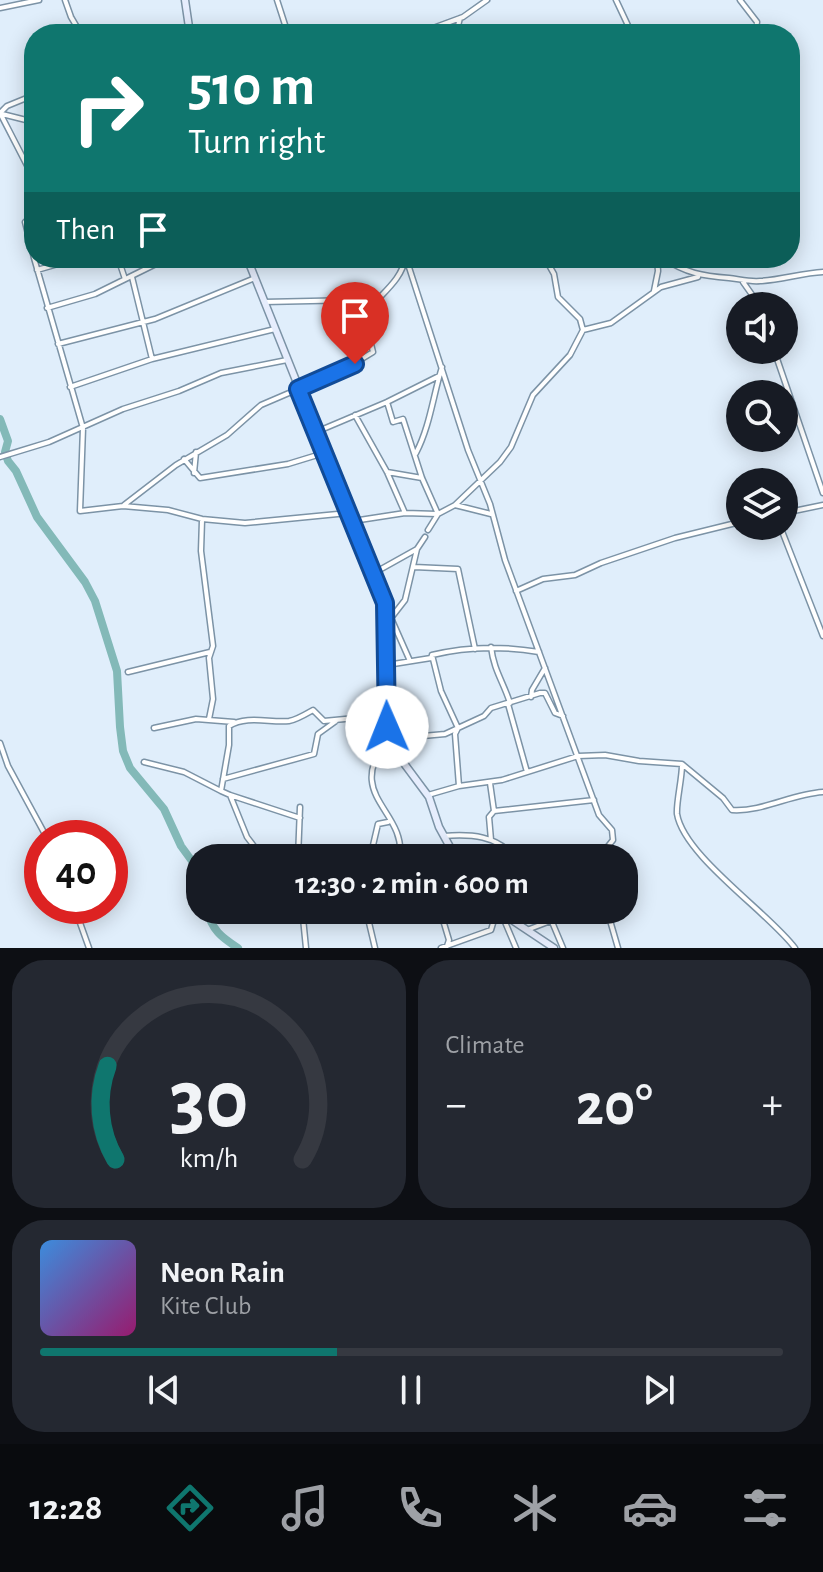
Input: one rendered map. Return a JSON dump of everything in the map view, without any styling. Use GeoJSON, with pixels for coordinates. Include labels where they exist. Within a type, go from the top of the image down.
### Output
{"type":"FeatureCollection","features":[{"type":"Feature","properties":{"kind":"street"},"geometry":{"type":"LineString","coordinates":[[7,0],[9,7]]}},
{"type":"Feature","properties":{"kind":"street"},"geometry":{"type":"LineString","coordinates":[[0,8],[39,0]]}},
{"type":"Feature","properties":{"kind":"street"},"geometry":{"type":"LineString","coordinates":[[65,0],[76,24]]}},
{"type":"Feature","properties":{"kind":"street"},"geometry":{"type":"LineString","coordinates":[[185,0],[189,24]]}},
{"type":"Feature","properties":{"kind":"street"},"geometry":{"type":"LineString","coordinates":[[277,0],[285,24]]}},
{"type":"Feature","properties":{"kind":"street"},"geometry":{"type":"LineString","coordinates":[[444,24],[460,18],[487,0]]}},
{"type":"Feature","properties":{"kind":"street"},"geometry":{"type":"LineString","coordinates":[[616,0],[627,24]]}},
{"type":"Feature","properties":{"kind":"street"},"geometry":{"type":"LineString","coordinates":[[740,0],[757,24]]}},
{"type":"Feature","properties":{"kind":"street"},"geometry":{"type":"LineString","coordinates":[[458,24],[460,18]]}},
{"type":"Feature","properties":{"kind":"street"},"geometry":{"type":"LineString","coordinates":[[0,113],[7,106],[24,99]]}},
{"type":"Feature","properties":{"kind":"street"},"geometry":{"type":"LineString","coordinates":[[0,113],[24,119]]}},
{"type":"Feature","properties":{"kind":"street"},"geometry":{"type":"LineString","coordinates":[[0,113],[24,160]]}},
{"type":"Feature","properties":{"kind":"street"},"geometry":{"type":"LineString","coordinates":[[44,268],[37,270],[83,428],[80,511],[123,506],[245,523],[348,513]]}},
{"type":"Feature","properties":{"kind":"street"},"geometry":{"type":"LineString","coordinates":[[121,268],[125,279]]}},
{"type":"Feature","properties":{"kind":"street"},"geometry":{"type":"LineString","coordinates":[[47,308],[95,294],[149,268]]}},
{"type":"Feature","properties":{"kind":"street"},"geometry":{"type":"LineString","coordinates":[[251,268],[410,661]]}},
{"type":"Feature","properties":{"kind":"street"},"geometry":{"type":"LineString","coordinates":[[123,506],[184,459],[227,435],[261,405],[345,369],[373,352],[364,316],[404,268]]}},
{"type":"Feature","properties":{"kind":"street"},"geometry":{"type":"LineString","coordinates":[[409,268],[516,591],[599,815],[612,830],[613,840],[610,844]]}},
{"type":"Feature","properties":{"kind":"street"},"geometry":{"type":"LineString","coordinates":[[428,530],[438,514],[455,505],[500,462],[511,447],[533,395],[570,355],[583,330],[580,319],[558,297],[551,268]]}},
{"type":"Feature","properties":{"kind":"street"},"geometry":{"type":"LineString","coordinates":[[654,291],[656,268]]}},
{"type":"Feature","properties":{"kind":"street"},"geometry":{"type":"LineString","coordinates":[[678,268],[701,277],[742,281],[823,272]]}},
{"type":"Feature","properties":{"kind":"street"},"geometry":{"type":"LineString","coordinates":[[132,277],[152,359]]}},
{"type":"Feature","properties":{"kind":"street"},"geometry":{"type":"LineString","coordinates":[[583,330],[611,323],[654,291],[675,282],[701,277]]}},
{"type":"Feature","properties":{"kind":"street"},"geometry":{"type":"LineString","coordinates":[[58,344],[155,319],[255,278]]}},
{"type":"Feature","properties":{"kind":"street"},"geometry":{"type":"LineString","coordinates":[[742,281],[753,292]]}},
{"type":"Feature","properties":{"kind":"street"},"geometry":{"type":"LineString","coordinates":[[264,302],[357,300],[382,295]]}},
{"type":"Feature","properties":{"kind":"street"},"geometry":{"type":"LineString","coordinates":[[70,387],[152,359],[275,329]]}},
{"type":"Feature","properties":{"kind":"street"},"geometry":{"type":"LineString","coordinates":[[0,457],[221,373],[287,360]]}},
{"type":"Feature","properties":{"kind":"street"},"geometry":{"type":"LineString","coordinates":[[415,455],[435,402],[443,364]]}},
{"type":"Feature","properties":{"kind":"street"},"geometry":{"type":"LineString","coordinates":[[779,364],[823,493]]}},
{"type":"Feature","properties":{"kind":"street"},"geometry":{"type":"LineString","coordinates":[[316,432],[439,376]]}},
{"type":"Feature","properties":{"kind":"street"},"geometry":{"type":"LineString","coordinates":[[387,402],[393,422],[403,419],[422,478],[438,514]]}},
{"type":"Feature","properties":{"kind":"street"},"geometry":{"type":"LineString","coordinates":[[355,415],[387,472],[405,513]]}},
{"type":"Feature","properties":{"kind":"street"},"geometry":{"type":"LineString","coordinates":[[194,473],[196,452]]}},
{"type":"Feature","properties":{"kind":"street"},"geometry":{"type":"LineString","coordinates":[[184,459],[200,478],[288,464],[324,453]]}},
{"type":"Feature","properties":{"kind":"street"},"geometry":{"type":"LineString","coordinates":[[387,472],[422,478]]}},
{"type":"Feature","properties":{"kind":"street"},"geometry":{"type":"LineString","coordinates":[[455,505],[493,514]]}},
{"type":"Feature","properties":{"kind":"street"},"geometry":{"type":"LineString","coordinates":[[798,510],[823,505]]}},
{"type":"Feature","properties":{"kind":"street"},"geometry":{"type":"LineString","coordinates":[[353,521],[405,513],[438,514]]}},
{"type":"Feature","properties":{"kind":"street"},"geometry":{"type":"LineString","coordinates":[[202,519],[201,551],[213,646],[210,652],[213,699],[209,719]]}},
{"type":"Feature","properties":{"kind":"street"},"geometry":{"type":"LineString","coordinates":[[516,591],[543,579],[575,575],[675,538],[726,525]]}},
{"type":"Feature","properties":{"kind":"street"},"geometry":{"type":"LineString","coordinates":[[391,618],[405,600],[417,549],[425,537]]}},
{"type":"Feature","properties":{"kind":"street"},"geometry":{"type":"LineString","coordinates":[[785,540],[823,636]]}},
{"type":"Feature","properties":{"kind":"street"},"geometry":{"type":"LineString","coordinates":[[374,573],[417,549]]}},
{"type":"Feature","properties":{"kind":"street"},"geometry":{"type":"LineString","coordinates":[[414,567],[458,569],[475,649]]}},
{"type":"Feature","properties":{"kind":"street"},"geometry":{"type":"LineString","coordinates":[[386,608],[390,739],[428,795],[446,844]]}},
{"type":"Feature","properties":{"kind":"street"},"geometry":{"type":"LineString","coordinates":[[387,665],[431,658],[453,649],[491,647],[539,652]]}},
{"type":"Feature","properties":{"kind":"street"},"geometry":{"type":"LineString","coordinates":[[491,647],[494,669],[504,685],[527,772]]}},
{"type":"Feature","properties":{"kind":"street"},"geometry":{"type":"LineString","coordinates":[[128,672],[210,652]]}},
{"type":"Feature","properties":{"kind":"street"},"geometry":{"type":"LineString","coordinates":[[432,655],[441,691],[458,728]]}},
{"type":"Feature","properties":{"kind":"street"},"geometry":{"type":"LineString","coordinates":[[531,697],[545,668]]}},
{"type":"Feature","properties":{"kind":"street"},"geometry":{"type":"LineString","coordinates":[[401,844],[379,805],[371,770],[377,753],[390,739],[435,737],[484,716],[491,708],[545,693],[555,713],[563,716]]}},
{"type":"Feature","properties":{"kind":"street"},"geometry":{"type":"LineString","coordinates":[[154,728],[196,719],[290,721],[313,710],[324,721],[387,715]]}},
{"type":"Feature","properties":{"kind":"street"},"geometry":{"type":"LineString","coordinates":[[223,779],[314,754],[318,734],[338,719]]}},
{"type":"Feature","properties":{"kind":"street"},"geometry":{"type":"LineString","coordinates":[[221,791],[229,726],[234,722]]}},
{"type":"Feature","properties":{"kind":"street"},"geometry":{"type":"LineString","coordinates":[[458,728],[455,734],[459,786]]}},
{"type":"Feature","properties":{"kind":"street"},"geometry":{"type":"LineString","coordinates":[[0,743],[8,766],[37,820]]}},
{"type":"Feature","properties":{"kind":"street"},"geometry":{"type":"LineString","coordinates":[[428,795],[459,786],[490,783],[578,756],[613,755],[639,761],[682,764],[723,798],[732,810],[775,804],[794,795],[823,792]]}},
{"type":"Feature","properties":{"kind":"street"},"geometry":{"type":"LineString","coordinates":[[144,762],[184,772],[230,795],[300,818]]}},
{"type":"Feature","properties":{"kind":"street"},"geometry":{"type":"LineString","coordinates":[[682,764],[682,788],[677,810],[685,832],[714,868],[795,948]]}},
{"type":"Feature","properties":{"kind":"street"},"geometry":{"type":"LineString","coordinates":[[490,783],[494,811]]}},
{"type":"Feature","properties":{"kind":"street"},"geometry":{"type":"LineString","coordinates":[[230,795],[252,844]]}},
{"type":"Feature","properties":{"kind":"street"},"geometry":{"type":"LineString","coordinates":[[491,840],[489,817],[494,811],[594,800]]}},
{"type":"Feature","properties":{"kind":"street"},"geometry":{"type":"LineString","coordinates":[[299,844],[300,807]]}},
{"type":"Feature","properties":{"kind":"street"},"geometry":{"type":"LineString","coordinates":[[373,844],[378,824],[389,821]]}},
{"type":"Feature","properties":{"kind":"street"},"geometry":{"type":"LineString","coordinates":[[443,836],[477,835],[498,844]]}},
{"type":"Feature","properties":{"kind":"street"},"geometry":{"type":"LineString","coordinates":[[80,924],[89,948]]}},
{"type":"Feature","properties":{"kind":"street"},"geometry":{"type":"LineString","coordinates":[[304,924],[306,948]]}},
{"type":"Feature","properties":{"kind":"street"},"geometry":{"type":"LineString","coordinates":[[369,924],[375,948]]}},
{"type":"Feature","properties":{"kind":"street"},"geometry":{"type":"LineString","coordinates":[[444,924],[449,940],[445,947]]}},
{"type":"Feature","properties":{"kind":"street"},"geometry":{"type":"LineString","coordinates":[[445,947],[491,930],[494,924]]}},
{"type":"Feature","properties":{"kind":"street"},"geometry":{"type":"LineString","coordinates":[[506,924],[516,948]]}},
{"type":"Feature","properties":{"kind":"street"},"geometry":{"type":"LineString","coordinates":[[519,924],[554,948]]}},
{"type":"Feature","properties":{"kind":"street"},"geometry":{"type":"LineString","coordinates":[[527,930],[543,924]]}},
{"type":"Feature","properties":{"kind":"street"},"geometry":{"type":"LineString","coordinates":[[554,924],[563,948]]}},
{"type":"Feature","properties":{"kind":"street"},"geometry":{"type":"LineString","coordinates":[[611,924],[618,948]]}},
{"type":"Feature","properties":{"kind":"waterway"},"geometry":{"type":"LineString","coordinates":[[0,419],[8,441],[5,452],[8,461],[16,471],[37,517],[85,582],[95,601],[117,671],[123,751],[130,768],[164,809],[186,853]]}},
{"type":"Feature","properties":{"kind":"waterway"},"geometry":{"type":"LineString","coordinates":[[213,924],[238,948]]}},
{"type":"Feature","properties":{"kind":"route"},"geometry":{"type":"LineString","coordinates":[[355,364],[298,389],[385,603],[387,727]]}}]}
